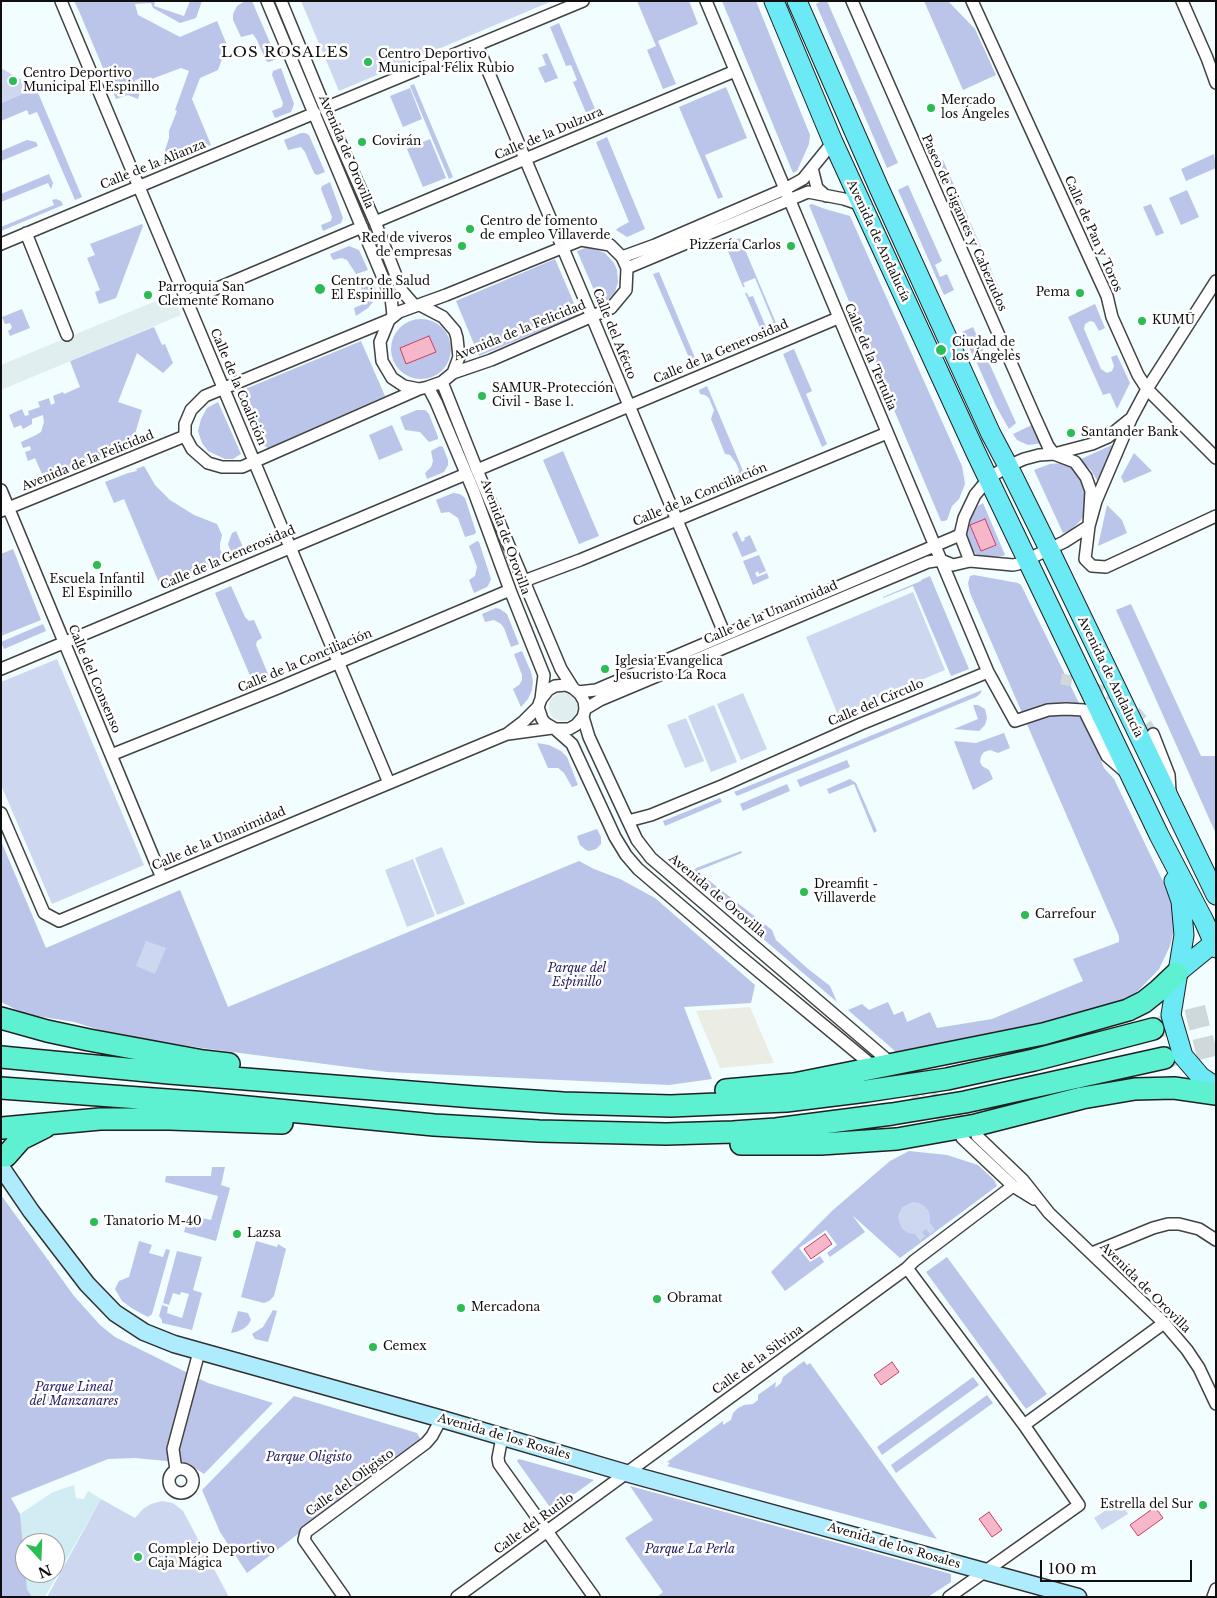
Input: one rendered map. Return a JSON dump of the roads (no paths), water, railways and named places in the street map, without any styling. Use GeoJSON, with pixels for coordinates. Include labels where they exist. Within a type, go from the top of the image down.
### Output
{"type":"FeatureCollection","features":[{"type":"Feature","properties":{"kind":"highway"},"geometry":{"type":"LineString","coordinates":[[563,1104],[794,1084],[1044,1034],[1128,1010],[1144,1002],[1177,972]]}},
{"type":"Feature","properties":{"kind":"highway"},"geometry":{"type":"LineString","coordinates":[[1,1018],[89,1040],[203,1061],[342,1077],[474,1098]]}},
{"type":"Feature","properties":{"kind":"highway"},"geometry":{"type":"LineString","coordinates":[[1,1058],[474,1098],[563,1104],[671,1106],[786,1101],[867,1092],[947,1079],[1034,1060],[1153,1029]]}},
{"type":"Feature","properties":{"kind":"highway"},"geometry":{"type":"LineString","coordinates":[[1,1088],[194,1102],[434,1125],[539,1131],[666,1134],[733,1132],[818,1124],[892,1114],[965,1102],[1164,1058]]}},
{"type":"Feature","properties":{"kind":"highway"},"geometry":{"type":"LineString","coordinates":[[539,1131],[613,1142],[642,1144],[821,1144],[897,1139],[976,1124],[1082,1098],[1135,1089],[1174,1088],[1205,1093]]}},
{"type":"Feature","properties":{"kind":"highway"},"geometry":{"type":"LineString","coordinates":[[1,1127],[100,1119],[170,1119],[386,1127],[434,1125]]}},
{"type":"Feature","properties":{"kind":"highway"},"geometry":{"type":"LineString","coordinates":[[4,1168],[21,1139],[38,1130],[59,1123]]}},
{"type":"Feature","properties":{"kind":"main road","name":"Avenida de Andalucía"},"geometry":{"type":"LineString","coordinates":[[774,1],[833,142],[1027,560],[1159,835],[1215,944]]}},
{"type":"Feature","properties":{"kind":"main road","name":"Avenida de Andalucía"},"geometry":{"type":"LineString","coordinates":[[797,1],[882,196],[991,434],[1216,896]]}},
{"type":"Feature","properties":{"kind":"main road","name":"Avenida de Andalucía"},"geometry":{"type":"LineString","coordinates":[[1159,835],[1181,901],[1184,935],[1171,1015],[1183,1056],[1201,1078],[1216,1087]]}},
{"type":"Feature","properties":{"kind":"main road","name":"Avenida de Andalucía"},"geometry":{"type":"LineString","coordinates":[[1199,860],[1216,873]]}},
{"type":"Feature","properties":{"kind":"main road"},"geometry":{"type":"LineString","coordinates":[[1177,972],[1215,944]]}},
{"type":"Feature","properties":{"kind":"main road"},"geometry":{"type":"LineString","coordinates":[[1205,1093],[1216,1101]]}},
{"type":"Feature","properties":{"kind":"main road"},"geometry":{"type":"LineString","coordinates":[[1,1127],[4,1168]]}},
{"type":"Feature","properties":{"kind":"main road","name":"Avenida de los Rosales"},"geometry":{"type":"LineString","coordinates":[[4,1168],[31,1211],[87,1284],[115,1314],[144,1332],[174,1344],[626,1473],[1078,1597]]}},
{"type":"Feature","properties":{"kind":"street","name":"Calle de la Coalición"},"geometry":{"type":"LineString","coordinates":[[61,1],[390,783]]}},
{"type":"Feature","properties":{"kind":"street","name":"Avenida de Orovilla"},"geometry":{"type":"LineString","coordinates":[[267,1],[375,222],[402,291],[418,306]]}},
{"type":"Feature","properties":{"kind":"street","name":"Avenida de Orovilla"},"geometry":{"type":"LineString","coordinates":[[281,1],[362,227],[391,297],[391,318]]}},
{"type":"Feature","properties":{"kind":"street","name":"Calle de la Alianza"},"geometry":{"type":"LineString","coordinates":[[1,244],[583,1]]}},
{"type":"Feature","properties":{"kind":"street","name":"Calle de la Tertulia"},"geometry":{"type":"LineString","coordinates":[[706,1],[988,672],[1015,721]]}},
{"type":"Feature","properties":{"kind":"street","name":"Paseo de Gigantes y Cabezudos"},"geometry":{"type":"LineString","coordinates":[[852,1],[1034,415],[1048,446],[1054,454]]}},
{"type":"Feature","properties":{"kind":"street","name":"Calle de Pan y Toros"},"geometry":{"type":"LineString","coordinates":[[972,1],[1106,296],[1112,317],[1138,375],[1147,389],[1214,454]]}},
{"type":"Feature","properties":{"kind":"street"},"geometry":{"type":"LineString","coordinates":[[1182,1],[1216,83]]}},
{"type":"Feature","properties":{"kind":"street","name":"Calle del Afécto"},"geometry":{"type":"LineString","coordinates":[[477,45],[725,635]]}},
{"type":"Feature","properties":{"kind":"street","name":"Calle de la Dulzura"},"geometry":{"type":"LineString","coordinates":[[375,222],[735,71]]}},
{"type":"Feature","properties":{"kind":"street"},"geometry":{"type":"LineString","coordinates":[[418,306],[443,317],[455,332],[457,338],[459,357],[453,373],[442,382],[254,460],[242,467],[222,468],[208,463],[192,449],[185,436],[185,424],[191,410],[205,396],[418,306],[581,240],[610,244],[622,257],[627,268],[787,194],[803,179],[833,142]]}},
{"type":"Feature","properties":{"kind":"street"},"geometry":{"type":"LineString","coordinates":[[812,168],[817,188],[826,196]]}},
{"type":"Feature","properties":{"kind":"street"},"geometry":{"type":"LineString","coordinates":[[622,257],[787,194],[808,192],[844,199],[862,205]]}},
{"type":"Feature","properties":{"kind":"street"},"geometry":{"type":"LineString","coordinates":[[187,301],[362,227]]}},
{"type":"Feature","properties":{"kind":"street"},"geometry":{"type":"LineString","coordinates":[[26,233],[68,335]]}},
{"type":"Feature","properties":{"kind":"street","name":"Avenida de la Felicidad"},"geometry":{"type":"LineString","coordinates":[[453,373],[491,360],[611,308],[626,290],[627,268]]}},
{"type":"Feature","properties":{"kind":"street"},"geometry":{"type":"LineString","coordinates":[[1027,560],[1064,542],[1089,526],[1096,501],[1131,419],[1147,389],[1216,281]]}},
{"type":"Feature","properties":{"kind":"street"},"geometry":{"type":"LineString","coordinates":[[391,318],[380,342],[382,361],[392,378],[404,386],[424,388]]}},
{"type":"Feature","properties":{"kind":"street","name":"Calle de la Generosidad"},"geometry":{"type":"LineString","coordinates":[[1,669],[838,318]]}},
{"type":"Feature","properties":{"kind":"street","name":"Avenida de Orovilla"},"geometry":{"type":"LineString","coordinates":[[442,382],[510,590],[544,675],[540,703]]}},
{"type":"Feature","properties":{"kind":"street","name":"Avenida de Orovilla"},"geometry":{"type":"LineString","coordinates":[[424,388],[436,402],[472,472],[524,582],[561,669],[576,690]]}},
{"type":"Feature","properties":{"kind":"street"},"geometry":{"type":"LineString","coordinates":[[970,561],[960,535],[964,518],[975,495],[989,478],[1008,466],[1039,455],[1054,454],[1092,444],[1108,437],[1131,419]]}},
{"type":"Feature","properties":{"kind":"street","name":"Calle de la Conciliación"},"geometry":{"type":"LineString","coordinates":[[524,582],[887,432]]}},
{"type":"Feature","properties":{"kind":"street","name":"Avenida de la Felicidad"},"geometry":{"type":"LineString","coordinates":[[5,510],[185,436]]}},
{"type":"Feature","properties":{"kind":"street"},"geometry":{"type":"LineString","coordinates":[[1054,454],[1075,462],[1086,477],[1091,491],[1085,559],[1092,566],[1106,567],[1216,516]]}},
{"type":"Feature","properties":{"kind":"street","name":"Calle del Consenso"},"geometry":{"type":"LineString","coordinates":[[1,490],[5,510],[64,643],[162,878]]}},
{"type":"Feature","properties":{"kind":"street","name":"Calle de la Unanimidad"},"geometry":{"type":"LineString","coordinates":[[576,690],[596,690],[960,535]]}},
{"type":"Feature","properties":{"kind":"street","name":"Calle de la Unanimidad"},"geometry":{"type":"LineString","coordinates":[[584,713],[609,696],[928,562],[941,560],[954,565],[970,561],[1013,565],[1027,560]]}},
{"type":"Feature","properties":{"kind":"street","name":"Calle de la Conciliación"},"geometry":{"type":"LineString","coordinates":[[111,755],[510,590]]}},
{"type":"Feature","properties":{"kind":"street","name":"Calle del Círculo"},"geometry":{"type":"LineString","coordinates":[[628,821],[651,815],[724,785],[861,724],[988,672]]}},
{"type":"Feature","properties":{"kind":"street"},"geometry":{"type":"LineString","coordinates":[[554,728],[569,729],[576,725],[584,713],[584,701],[576,690],[566,685],[555,686],[548,690],[540,703],[542,719],[572,744],[615,837],[626,855],[638,869],[868,1062]]}},
{"type":"Feature","properties":{"kind":"street","name":"Calle del Círculo"},"geometry":{"type":"LineString","coordinates":[[775,761],[931,701]]}},
{"type":"Feature","properties":{"kind":"street","name":"Calle de la Unanimidad"},"geometry":{"type":"LineString","coordinates":[[1,813],[44,913],[59,922],[507,734],[524,721],[540,703]]}},
{"type":"Feature","properties":{"kind":"street","name":"Avenida de Andalucía"},"geometry":{"type":"LineString","coordinates":[[1015,721],[1048,710],[1066,708],[1084,710],[1107,756],[1131,777]]}},
{"type":"Feature","properties":{"kind":"street","name":"Avenida de Orovilla"},"geometry":{"type":"LineString","coordinates":[[584,713],[592,744],[637,840],[651,858],[885,1058]]}},
{"type":"Feature","properties":{"kind":"street","name":"Calle de la Unanimidad"},"geometry":{"type":"LineString","coordinates":[[507,734],[554,728]]}},
{"type":"Feature","properties":{"kind":"street","name":"Avenida de Andalucía"},"geometry":{"type":"LineString","coordinates":[[1153,734],[1169,775],[1171,805]]}},
{"type":"Feature","properties":{"kind":"street","name":"Avenida de Orovilla"},"geometry":{"type":"LineString","coordinates":[[978,1136],[1023,1180],[1049,1213],[1164,1323],[1187,1350],[1199,1368],[1216,1404]]}},
{"type":"Feature","properties":{"kind":"street","name":"Avenida de Orovilla"},"geometry":{"type":"LineString","coordinates":[[962,1138],[1013,1186],[1040,1203]]}},
{"type":"Feature","properties":{"kind":"street","name":"Calle de la Silvina"},"geometry":{"type":"LineString","coordinates":[[626,1473],[907,1268],[1013,1186]]}},
{"type":"Feature","properties":{"kind":"street"},"geometry":{"type":"LineString","coordinates":[[1092,1253],[1153,1228],[1168,1224],[1179,1224],[1199,1229],[1216,1240]]}},
{"type":"Feature","properties":{"kind":"street"},"geometry":{"type":"LineString","coordinates":[[907,1268],[1024,1425],[1079,1505],[949,1597]]}},
{"type":"Feature","properties":{"kind":"street"},"geometry":{"type":"LineString","coordinates":[[1024,1425],[1164,1323]]}},
{"type":"Feature","properties":{"kind":"street"},"geometry":{"type":"LineString","coordinates":[[176,1470],[173,1449],[198,1352]]}},
{"type":"Feature","properties":{"kind":"street","name":"Calle del Oligisto"},"geometry":{"type":"LineString","coordinates":[[344,1597],[304,1540],[306,1532],[426,1443],[441,1419]]}},
{"type":"Feature","properties":{"kind":"street"},"geometry":{"type":"LineString","coordinates":[[502,1437],[498,1458],[499,1464],[594,1597]]}},
{"type":"Feature","properties":{"kind":"street","name":"Calle del Rutilo"},"geometry":{"type":"LineString","coordinates":[[457,1597],[626,1473]]}},
{"type":"Feature","properties":{"kind":"street"},"geometry":{"type":"LineString","coordinates":[[1213,1597],[1216,1588]]}},
{"type":"Feature","properties":{"kind":"tunnel"},"geometry":{"type":"LineString","coordinates":[[1061,679],[1081,682],[1111,695],[1134,710],[1153,734]]}},
{"type":"Feature","properties":{"kind":"tunnel"},"geometry":{"type":"LineString","coordinates":[[1156,1028],[1216,1013]]}},
{"type":"Feature","properties":{"kind":"tunnel"},"geometry":{"type":"LineString","coordinates":[[1164,1058],[1216,1045]]}},
{"type":"Feature","properties":{"kind":"tunnel"},"geometry":{"type":"LineString","coordinates":[[893,1064],[967,1126]]}},
{"type":"Feature","properties":{"kind":"tunnel"},"geometry":{"type":"LineString","coordinates":[[899,1087],[952,1130]]}},
{"type":"Feature","properties":{"kind":"place","name":"Centro Deportivo Municipal Félix Rubio"},"geometry":{"type":"Point","coordinates":[368,62]}},
{"type":"Feature","properties":{"kind":"place","name":"Centro Deportivo Municipal El Espinillo"},"geometry":{"type":"Point","coordinates":[13,81]}},
{"type":"Feature","properties":{"kind":"place","name":"Mercado los Ángeles"},"geometry":{"type":"Point","coordinates":[931,108]}},
{"type":"Feature","properties":{"kind":"place","name":"Covirán"},"geometry":{"type":"Point","coordinates":[362,142]}},
{"type":"Feature","properties":{"kind":"place","name":"Centro de fomento de empleo Villaverde"},"geometry":{"type":"Point","coordinates":[470,229]}},
{"type":"Feature","properties":{"kind":"place","name":"Red de viveros de empresas"},"geometry":{"type":"Point","coordinates":[462,246]}},
{"type":"Feature","properties":{"kind":"place","name":"Pizzería Carlos"},"geometry":{"type":"Point","coordinates":[791,246]}},
{"type":"Feature","properties":{"kind":"place","name":"Centro de Salud El Espinillo"},"geometry":{"type":"Point","coordinates":[320,289]}},
{"type":"Feature","properties":{"kind":"place","name":"Pema"},"geometry":{"type":"Point","coordinates":[1080,293]}},
{"type":"Feature","properties":{"kind":"place","name":"Parroquia San Clemente Romano"},"geometry":{"type":"Point","coordinates":[148,295]}},
{"type":"Feature","properties":{"kind":"place","name":"KUMŪ"},"geometry":{"type":"Point","coordinates":[1142,321]}},
{"type":"Feature","properties":{"kind":"place","name":"Ciudad de los Ángeles"},"geometry":{"type":"Point","coordinates":[941,350]}},
{"type":"Feature","properties":{"kind":"place","name":"SAMUR-Protección Civil - Base 1."},"geometry":{"type":"Point","coordinates":[482,396]}},
{"type":"Feature","properties":{"kind":"place","name":"Santander Bank"},"geometry":{"type":"Point","coordinates":[1071,433]}},
{"type":"Feature","properties":{"kind":"place","name":"Escuela Infantil El Espinillo"},"geometry":{"type":"Point","coordinates":[97,565]}},
{"type":"Feature","properties":{"kind":"place","name":"Iglesia Evangelica Jesucristo La Roca"},"geometry":{"type":"Point","coordinates":[605,669]}},
{"type":"Feature","properties":{"kind":"place","name":"Dreamfit - Villaverde"},"geometry":{"type":"Point","coordinates":[804,892]}},
{"type":"Feature","properties":{"kind":"place","name":"Carrefour"},"geometry":{"type":"Point","coordinates":[1025,915]}},
{"type":"Feature","properties":{"kind":"place","name":"Tanatorio M-40"},"geometry":{"type":"Point","coordinates":[94,1222]}},
{"type":"Feature","properties":{"kind":"place","name":"Lazsa"},"geometry":{"type":"Point","coordinates":[237,1234]}},
{"type":"Feature","properties":{"kind":"place","name":"Obramat"},"geometry":{"type":"Point","coordinates":[657,1299]}},
{"type":"Feature","properties":{"kind":"place","name":"Mercadona"},"geometry":{"type":"Point","coordinates":[461,1308]}},
{"type":"Feature","properties":{"kind":"place","name":"Cemex"},"geometry":{"type":"Point","coordinates":[373,1347]}},
{"type":"Feature","properties":{"kind":"place","name":"Estrella del Sur"},"geometry":{"type":"Point","coordinates":[1203,1505]}},
{"type":"Feature","properties":{"kind":"place","name":"Complejo Deportivo Caja Mágica"},"geometry":{"type":"Point","coordinates":[138,1557]}},
{"type":"Feature","properties":{"kind":"district","name":"LOS ROSALES"},"geometry":{"type":"Point","coordinates":[285,53]}},
{"type":"Feature","properties":{"kind":"park label","name":"Parque del Espinillo"},"geometry":{"type":"Point","coordinates":[577,976]}},
{"type":"Feature","properties":{"kind":"park label","name":"Parque Lineal del Manzanares"},"geometry":{"type":"Point","coordinates":[74,1395]}},
{"type":"Feature","properties":{"kind":"park label","name":"Parque Oligisto"},"geometry":{"type":"Point","coordinates":[309,1458]}},
{"type":"Feature","properties":{"kind":"park label","name":"Parque La Perla"},"geometry":{"type":"Point","coordinates":[690,1550]}}]}
